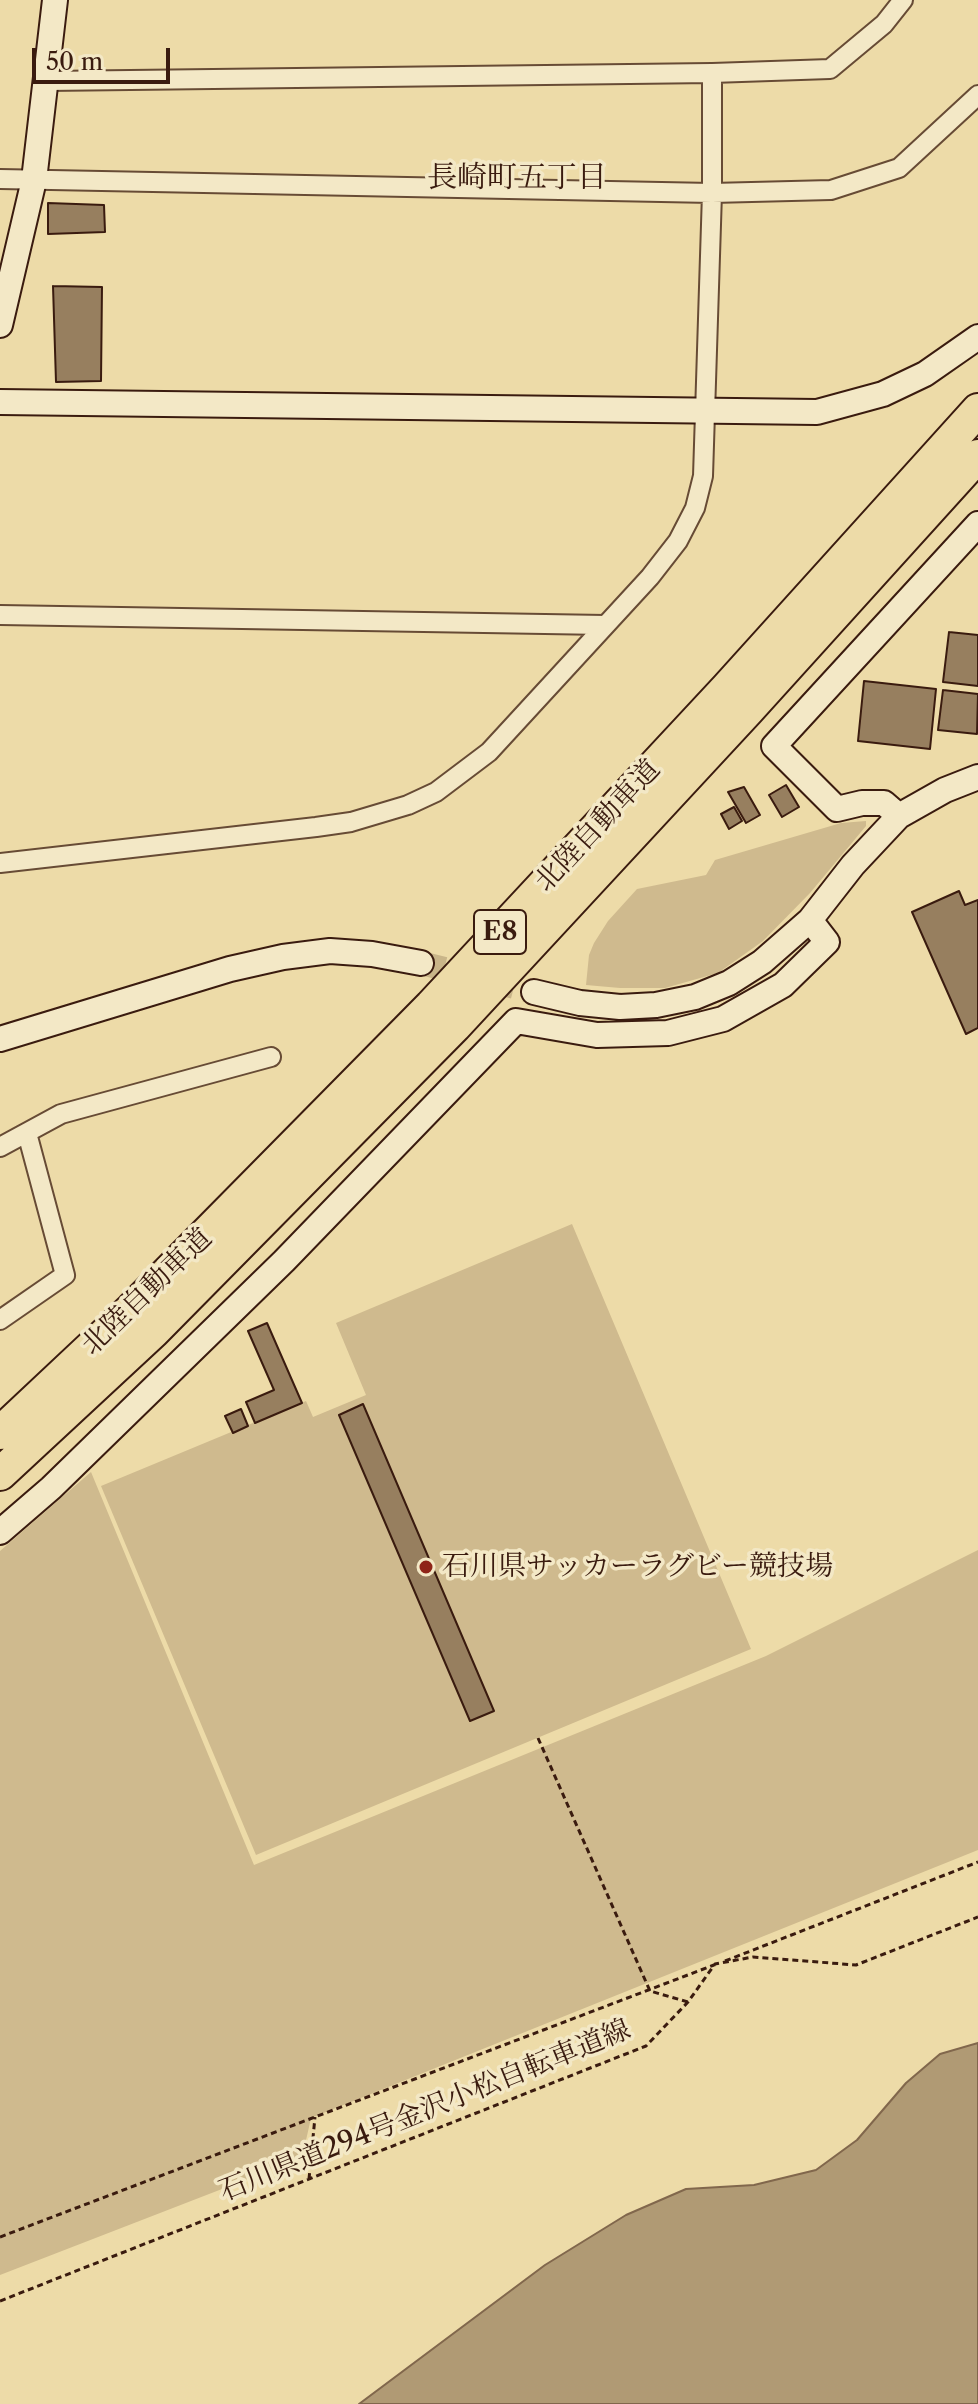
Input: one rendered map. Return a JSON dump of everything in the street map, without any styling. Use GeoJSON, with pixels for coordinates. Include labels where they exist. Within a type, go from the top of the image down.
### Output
{"type":"FeatureCollection","features":[{"type":"Feature","properties":{"kind":"highway","name":"北陸自動車道"},"geometry":{"type":"LineString","coordinates":[[0,1433],[132,1309],[431,1006],[727,688],[978,410]]}},
{"type":"Feature","properties":{"kind":"highway","name":"北陸自動車道"},"geometry":{"type":"LineString","coordinates":[[0,1474],[153,1332],[455,1026],[978,456]]}},
{"type":"Feature","properties":{"kind":"street"},"geometry":{"type":"LineString","coordinates":[[0,325],[34,180],[55,0]]}},
{"type":"Feature","properties":{"kind":"street"},"geometry":{"type":"LineString","coordinates":[[47,81],[830,69],[884,24],[903,0]]}},
{"type":"Feature","properties":{"kind":"street"},"geometry":{"type":"LineString","coordinates":[[0,863],[316,827],[351,822],[408,805],[436,792],[489,752],[650,577],[678,541],[695,508],[703,476],[712,193],[712,73]]}},
{"type":"Feature","properties":{"kind":"street"},"geometry":{"type":"LineString","coordinates":[[0,179],[712,193],[831,190],[899,168],[978,95]]}},
{"type":"Feature","properties":{"kind":"street"},"geometry":{"type":"LineString","coordinates":[[0,402],[817,412],[883,394],[911,381],[978,337]]}},
{"type":"Feature","properties":{"kind":"street"},"geometry":{"type":"LineString","coordinates":[[899,816],[884,803],[862,803],[837,809],[774,746],[978,524]]}},
{"type":"Feature","properties":{"kind":"street"},"geometry":{"type":"LineString","coordinates":[[0,615],[605,625]]}},
{"type":"Feature","properties":{"kind":"street"},"geometry":{"type":"LineString","coordinates":[[534,992],[580,1003],[620,1007],[656,1005],[695,997],[729,983],[762,962],[810,920],[853,865],[899,816],[945,790],[978,777]]}},
{"type":"Feature","properties":{"kind":"street"},"geometry":{"type":"LineString","coordinates":[[0,1532],[51,1488],[284,1261],[516,1021],[597,1035],[668,1033],[723,1019],[783,985],[827,942],[810,920]]}},
{"type":"Feature","properties":{"kind":"street"},"geometry":{"type":"LineString","coordinates":[[0,1039],[230,969],[283,957],[330,951],[372,954],[421,963]]}},
{"type":"Feature","properties":{"kind":"street"},"geometry":{"type":"LineString","coordinates":[[0,1147],[61,1114],[271,1057]]}},
{"type":"Feature","properties":{"kind":"street"},"geometry":{"type":"LineString","coordinates":[[0,1320],[65,1275],[27,1133]]}},
{"type":"Feature","properties":{"kind":"path"},"geometry":{"type":"LineString","coordinates":[[538,1738],[650,1991],[688,2002]]}},
{"type":"Feature","properties":{"kind":"path"},"geometry":{"type":"LineString","coordinates":[[0,2237],[650,1991],[978,1862]]}},
{"type":"Feature","properties":{"kind":"path"},"geometry":{"type":"LineString","coordinates":[[715,1964],[753,1957],[856,1965],[978,1917]]}},
{"type":"Feature","properties":{"kind":"path","name":"石川県道294号金沢小松自転車道線"},"geometry":{"type":"LineString","coordinates":[[0,2301],[646,2046],[688,2002],[715,1964]]}},
{"type":"Feature","properties":{"kind":"path"},"geometry":{"type":"LineString","coordinates":[[309,2179],[315,2117]]}},
{"type":"Feature","properties":{"kind":"shaded area"},"geometry":{"type":"Polygon","coordinates":[[[866,821],[866,826],[810,893],[763,941],[718,973],[665,988],[586,985],[589,955],[594,943],[608,921],[637,889],[706,875],[715,860],[841,823],[866,821]]]}},
{"type":"Feature","properties":{"kind":"shaded area","name":"石川県サッカーラグビー競技場"},"geometry":{"type":"Polygon","coordinates":[[[572,1224],[751,1649],[256,1855],[101,1486],[306,1401],[313,1417],[366,1395],[336,1323],[572,1224]]]}},
{"type":"Feature","properties":{"kind":"shaded area"},"geometry":{"type":"Polygon","coordinates":[[[91,1472],[254,1865],[766,1656],[978,1550],[978,1850],[311,2118],[302,2158],[0,2275],[0,1551],[91,1472]]]}},
{"type":"Feature","properties":{"kind":"shaded area"},"geometry":{"type":"Polygon","coordinates":[[[978,2043],[978,2404],[359,2404],[545,2265],[626,2215],[686,2189],[754,2185],[816,2170],[857,2140],[906,2083],[940,2054],[978,2043]]]}},
{"type":"Feature","properties":{"kind":"building"},"geometry":{"type":"Polygon","coordinates":[[[48,203],[104,205],[105,232],[48,234],[48,203]]]}},
{"type":"Feature","properties":{"kind":"building"},"geometry":{"type":"Polygon","coordinates":[[[53,286],[102,287],[101,381],[56,382],[53,286]]]}},
{"type":"Feature","properties":{"kind":"building"},"geometry":{"type":"Polygon","coordinates":[[[949,632],[978,635],[978,686],[943,682],[949,632]]]}},
{"type":"Feature","properties":{"kind":"building"},"geometry":{"type":"Polygon","coordinates":[[[864,681],[936,689],[930,749],[858,741],[864,681]]]}},
{"type":"Feature","properties":{"kind":"building"},"geometry":{"type":"Polygon","coordinates":[[[943,690],[978,694],[977,734],[938,730],[943,690]]]}},
{"type":"Feature","properties":{"kind":"building"},"geometry":{"type":"Polygon","coordinates":[[[786,785],[799,807],[782,817],[769,795],[786,785]]]}},
{"type":"Feature","properties":{"kind":"building"},"geometry":{"type":"Polygon","coordinates":[[[744,787],[760,815],[746,823],[728,792],[744,787]]]}},
{"type":"Feature","properties":{"kind":"building"},"geometry":{"type":"Polygon","coordinates":[[[734,807],[742,821],[729,829],[721,814],[734,807]]]}},
{"type":"Feature","properties":{"kind":"building"},"geometry":{"type":"Polygon","coordinates":[[[959,891],[965,905],[978,900],[978,1028],[966,1034],[912,912],[959,891]]]}},
{"type":"Feature","properties":{"kind":"building"},"geometry":{"type":"Polygon","coordinates":[[[267,1323],[302,1403],[255,1423],[246,1402],[274,1390],[248,1331],[267,1323]]]}},
{"type":"Feature","properties":{"kind":"building"},"geometry":{"type":"Polygon","coordinates":[[[363,1404],[494,1711],[470,1721],[339,1415],[363,1404]]]}},
{"type":"Feature","properties":{"kind":"building"},"geometry":{"type":"Polygon","coordinates":[[[241,1409],[248,1426],[233,1433],[225,1416],[241,1409]]]}},
{"type":"Feature","properties":{"kind":"tunnel"},"geometry":{"type":"LineString","coordinates":[[421,963],[534,992]]}},
{"type":"Feature","properties":{"kind":"place","name":"石川県サッカーラグビー競技場"},"geometry":{"type":"Point","coordinates":[426,1567]}},
{"type":"Feature","properties":{"kind":"district","name":"長崎町五丁目"},"geometry":{"type":"Point","coordinates":[517,178]}}]}
